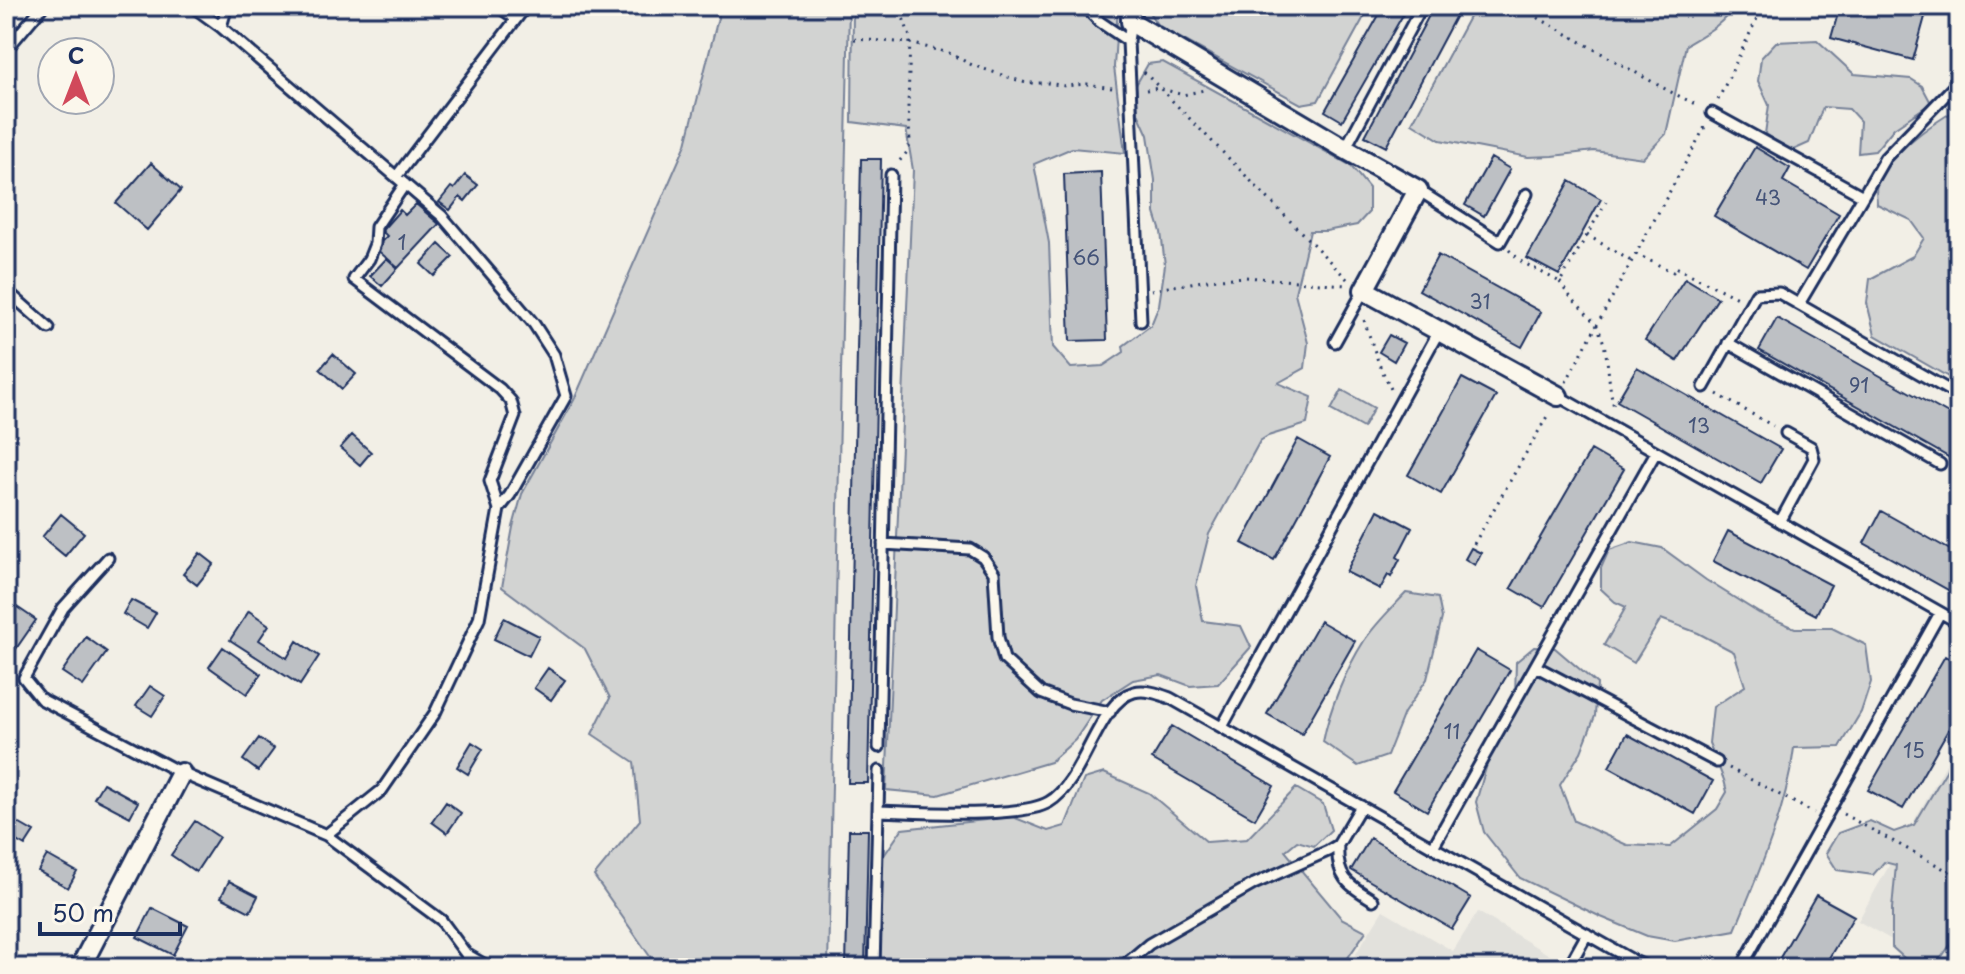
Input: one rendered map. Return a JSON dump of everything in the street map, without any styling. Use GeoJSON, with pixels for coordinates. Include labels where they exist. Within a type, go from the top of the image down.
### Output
{"type":"FeatureCollection","features":[{"type":"Feature","properties":{"kind":"street"},"geometry":{"type":"LineString","coordinates":[[1131,14],[1240,87],[1418,190],[1361,295],[1439,331],[1558,396]]}},
{"type":"Feature","properties":{"kind":"street"},"geometry":{"type":"LineString","coordinates":[[80,968],[181,773]]}},
{"type":"Feature","properties":{"kind":"lane"},"geometry":{"type":"LineString","coordinates":[[6,50],[43,6]]}},
{"type":"Feature","properties":{"kind":"lane"},"geometry":{"type":"LineString","coordinates":[[192,6],[221,27],[442,216],[534,324],[554,355],[566,396],[499,509],[479,619],[435,713],[382,790],[326,835]]}},
{"type":"Feature","properties":{"kind":"lane"},"geometry":{"type":"LineString","coordinates":[[221,27],[227,6]]}},
{"type":"Feature","properties":{"kind":"lane"},"geometry":{"type":"LineString","coordinates":[[498,6],[516,19]]}},
{"type":"Feature","properties":{"kind":"lane"},"geometry":{"type":"LineString","coordinates":[[396,177],[526,6]]}},
{"type":"Feature","properties":{"kind":"lane"},"geometry":{"type":"LineString","coordinates":[[1084,6],[1100,22],[1128,41]]}},
{"type":"Feature","properties":{"kind":"lane"},"geometry":{"type":"LineString","coordinates":[[1345,149],[1422,6]]}},
{"type":"Feature","properties":{"kind":"lane"},"geometry":{"type":"LineString","coordinates":[[1131,14],[1128,41],[1141,321]]}},
{"type":"Feature","properties":{"kind":"lane"},"geometry":{"type":"LineString","coordinates":[[1799,304],[1885,158],[1959,81]]}},
{"type":"Feature","properties":{"kind":"lane"},"geometry":{"type":"LineString","coordinates":[[1712,113],[1863,196]]}},
{"type":"Feature","properties":{"kind":"lane"},"geometry":{"type":"LineString","coordinates":[[879,747],[891,175]]}},
{"type":"Feature","properties":{"kind":"lane"},"geometry":{"type":"LineString","coordinates":[[405,184],[376,227],[375,244],[369,259],[354,279],[500,389],[511,401],[515,416],[490,481],[499,509]]}},
{"type":"Feature","properties":{"kind":"lane"},"geometry":{"type":"LineString","coordinates":[[1418,190],[1500,242],[1527,194]]}},
{"type":"Feature","properties":{"kind":"lane"},"geometry":{"type":"LineString","coordinates":[[6,290],[49,328]]}},
{"type":"Feature","properties":{"kind":"lane"},"geometry":{"type":"LineString","coordinates":[[1704,387],[1756,294],[1779,293],[1959,396]]}},
{"type":"Feature","properties":{"kind":"lane"},"geometry":{"type":"LineString","coordinates":[[1335,342],[1361,295]]}},
{"type":"Feature","properties":{"kind":"lane"},"geometry":{"type":"LineString","coordinates":[[1222,727],[1439,331]]}},
{"type":"Feature","properties":{"kind":"lane"},"geometry":{"type":"LineString","coordinates":[[1728,343],[1940,464]]}},
{"type":"Feature","properties":{"kind":"lane"},"geometry":{"type":"LineString","coordinates":[[1558,396],[1959,623]]}},
{"type":"Feature","properties":{"kind":"lane"},"geometry":{"type":"LineString","coordinates":[[1780,522],[1814,459],[1811,447],[1786,433]]}},
{"type":"Feature","properties":{"kind":"lane"},"geometry":{"type":"LineString","coordinates":[[1433,847],[1656,452]]}},
{"type":"Feature","properties":{"kind":"lane"},"geometry":{"type":"LineString","coordinates":[[883,544],[970,549],[983,557],[994,573],[998,637],[1004,659],[1041,693],[1070,704],[1110,712]]}},
{"type":"Feature","properties":{"kind":"lane"},"geometry":{"type":"LineString","coordinates":[[108,558],[63,608],[24,678],[41,699],[181,773],[326,835],[441,920],[466,954],[490,968]]}},
{"type":"Feature","properties":{"kind":"lane"},"geometry":{"type":"LineString","coordinates":[[1741,968],[1940,613]]}},
{"type":"Feature","properties":{"kind":"lane"},"geometry":{"type":"LineString","coordinates":[[1535,666],[1717,762]]}},
{"type":"Feature","properties":{"kind":"lane"},"geometry":{"type":"LineString","coordinates":[[878,811],[997,812],[1048,803],[1067,786],[1120,698],[1135,692],[1150,692],[1170,698],[1222,727],[1587,934],[1632,964],[1649,968]]}},
{"type":"Feature","properties":{"kind":"lane"},"geometry":{"type":"LineString","coordinates":[[874,968],[879,771]]}},
{"type":"Feature","properties":{"kind":"lane"},"geometry":{"type":"LineString","coordinates":[[1361,806],[1338,845],[1337,863],[1353,888],[1373,900]]}},
{"type":"Feature","properties":{"kind":"lane"},"geometry":{"type":"LineString","coordinates":[[1121,968],[1149,944],[1254,884],[1338,845]]}},
{"type":"Feature","properties":{"kind":"lane"},"geometry":{"type":"LineString","coordinates":[[1568,968],[1587,934]]}},
{"type":"Feature","properties":{"kind":"path"},"geometry":{"type":"LineString","coordinates":[[891,175],[908,151],[910,142],[910,37],[904,20],[894,6]]}},
{"type":"Feature","properties":{"kind":"path"},"geometry":{"type":"LineString","coordinates":[[1517,6],[1712,113]]}},
{"type":"Feature","properties":{"kind":"path"},"geometry":{"type":"LineString","coordinates":[[1474,544],[1712,113],[1763,6]]}},
{"type":"Feature","properties":{"kind":"path"},"geometry":{"type":"LineString","coordinates":[[854,39],[910,43],[949,53],[972,65],[1026,83],[1087,84],[1131,90],[1159,88],[1183,95],[1204,89],[1240,87]]}},
{"type":"Feature","properties":{"kind":"path"},"geometry":{"type":"LineString","coordinates":[[1129,54],[1354,286],[1245,277],[1208,280],[1140,293]]}},
{"type":"Feature","properties":{"kind":"path"},"geometry":{"type":"LineString","coordinates":[[1560,282],[1606,202]]}},
{"type":"Feature","properties":{"kind":"path"},"geometry":{"type":"LineString","coordinates":[[1587,235],[1631,261]]}},
{"type":"Feature","properties":{"kind":"path"},"geometry":{"type":"LineString","coordinates":[[1500,242],[1522,262],[1560,282],[1566,294],[1596,326],[1605,351],[1613,404],[1621,432]]}},
{"type":"Feature","properties":{"kind":"path"},"geometry":{"type":"LineString","coordinates":[[1636,254],[1673,272],[1676,267],[1749,305]]}},
{"type":"Feature","properties":{"kind":"path"},"geometry":{"type":"LineString","coordinates":[[1361,295],[1379,364],[1399,405]]}},
{"type":"Feature","properties":{"kind":"path"},"geometry":{"type":"LineString","coordinates":[[1704,387],[1786,433]]}},
{"type":"Feature","properties":{"kind":"path"},"geometry":{"type":"LineString","coordinates":[[1717,762],[1825,818]]}},
{"type":"Feature","properties":{"kind":"path"},"geometry":{"type":"LineString","coordinates":[[1831,808],[1959,877]]}},
{"type":"Feature","properties":{"kind":"shaded area"},"geometry":{"type":"Polygon","coordinates":[[[721,6],[849,6],[828,968],[658,968],[594,876],[640,820],[634,762],[592,734],[610,698],[585,649],[502,587],[522,494],[574,400],[686,144],[721,6]]]}},
{"type":"Feature","properties":{"kind":"shaded area"},"geometry":{"type":"Polygon","coordinates":[[[853,6],[1118,6],[1114,67],[1125,153],[1072,148],[1034,164],[1049,243],[1053,347],[1071,368],[1103,366],[1124,352],[1123,346],[1151,325],[1159,305],[1165,265],[1155,213],[1155,180],[1148,135],[1138,113],[1136,85],[1148,64],[1163,62],[1350,165],[1369,188],[1369,212],[1357,225],[1310,231],[1295,293],[1308,343],[1305,368],[1278,383],[1312,397],[1307,424],[1260,441],[1209,534],[1196,586],[1203,621],[1241,626],[1251,647],[1218,684],[1190,686],[1161,675],[1133,680],[1102,700],[1075,740],[1050,762],[938,795],[886,790],[913,170],[906,129],[852,122],[853,6]]]}},
{"type":"Feature","properties":{"kind":"shaded area"},"geometry":{"type":"Polygon","coordinates":[[[1145,6],[1370,6],[1318,101],[1301,104],[1158,26],[1145,6]]]}},
{"type":"Feature","properties":{"kind":"shaded area"},"geometry":{"type":"Polygon","coordinates":[[[1475,6],[1734,6],[1719,24],[1686,45],[1666,134],[1643,158],[1594,151],[1528,157],[1440,140],[1412,123],[1475,6]]]}},
{"type":"Feature","properties":{"kind":"shaded area"},"geometry":{"type":"Polygon","coordinates":[[[1817,40],[1854,74],[1911,79],[1922,86],[1931,103],[1894,128],[1875,151],[1858,153],[1860,121],[1849,109],[1823,107],[1809,143],[1791,151],[1765,134],[1769,105],[1758,81],[1761,58],[1776,42],[1817,40]]]}},
{"type":"Feature","properties":{"kind":"shaded area"},"geometry":{"type":"Polygon","coordinates":[[[1959,108],[1959,383],[1875,335],[1867,303],[1870,279],[1913,256],[1924,238],[1911,220],[1877,204],[1876,187],[1882,174],[1911,141],[1959,108]]]}},
{"type":"Feature","properties":{"kind":"shaded area"},"geometry":{"type":"Polygon","coordinates":[[[1342,390],[1374,408],[1363,428],[1331,410],[1342,390]]]}},
{"type":"Feature","properties":{"kind":"shaded area"},"geometry":{"type":"Polygon","coordinates":[[[1632,542],[1662,548],[1759,613],[1795,628],[1832,628],[1866,645],[1871,682],[1861,712],[1840,747],[1794,748],[1778,818],[1735,930],[1675,941],[1647,936],[1520,878],[1484,832],[1476,802],[1492,747],[1515,696],[1516,662],[1534,647],[1555,648],[1597,684],[1595,716],[1581,752],[1560,785],[1574,821],[1627,845],[1670,847],[1717,809],[1727,792],[1709,743],[1713,707],[1745,686],[1734,652],[1698,633],[1661,619],[1634,663],[1604,645],[1626,607],[1601,589],[1601,568],[1609,550],[1632,542]]]}},
{"type":"Feature","properties":{"kind":"shaded area"},"geometry":{"type":"Polygon","coordinates":[[[1406,593],[1438,598],[1442,618],[1427,679],[1404,713],[1387,756],[1358,766],[1323,742],[1329,717],[1357,652],[1373,628],[1406,593]]]}},
{"type":"Feature","properties":{"kind":"shaded area"},"geometry":{"type":"Polygon","coordinates":[[[1959,741],[1959,968],[1942,968],[1858,921],[1959,741]]]}},
{"type":"Feature","properties":{"kind":"shaded area"},"geometry":{"type":"Polygon","coordinates":[[[1959,741],[1957,935],[1934,968],[1913,966],[1892,947],[1896,865],[1884,862],[1873,875],[1837,870],[1826,853],[1838,833],[1870,821],[1894,832],[1914,825],[1946,771],[1959,741]]]}},
{"type":"Feature","properties":{"kind":"shaded area"},"geometry":{"type":"Polygon","coordinates":[[[1104,773],[1149,793],[1207,842],[1247,839],[1296,788],[1323,804],[1331,830],[1314,846],[1297,841],[1285,851],[1341,918],[1366,931],[1341,968],[878,968],[883,857],[902,829],[1013,817],[1048,831],[1065,826],[1084,779],[1104,773]]]}},
{"type":"Feature","properties":{"kind":"shaded area"},"geometry":{"type":"Polygon","coordinates":[[[1383,910],[1453,951],[1478,912],[1571,968],[1347,968],[1383,910]]]}},
{"type":"Feature","properties":{"kind":"building"},"geometry":{"type":"Polygon","coordinates":[[[1384,6],[1408,6],[1342,121],[1325,111],[1384,6]]]}},
{"type":"Feature","properties":{"kind":"building"},"geometry":{"type":"Polygon","coordinates":[[[1434,6],[1461,6],[1386,147],[1365,136],[1434,6]]]}},
{"type":"Feature","properties":{"kind":"building"},"geometry":{"type":"Polygon","coordinates":[[[1840,6],[1928,6],[1913,60],[1831,38],[1840,6]]]}},
{"type":"Feature","properties":{"kind":"building"},"geometry":{"type":"Polygon","coordinates":[[[1755,147],[1790,168],[1783,181],[1839,214],[1806,270],[1714,216],[1755,147]]]}},
{"type":"Feature","properties":{"kind":"building"},"geometry":{"type":"Polygon","coordinates":[[[1491,158],[1510,169],[1484,216],[1465,205],[1491,158]]]}},
{"type":"Feature","properties":{"kind":"building"},"geometry":{"type":"Polygon","coordinates":[[[861,159],[881,159],[868,783],[848,783],[861,159]]]}},
{"type":"Feature","properties":{"kind":"building"},"geometry":{"type":"Polygon","coordinates":[[[151,163],[181,190],[147,230],[116,203],[151,163]]]}},
{"type":"Feature","properties":{"kind":"building"},"geometry":{"type":"Polygon","coordinates":[[[1101,172],[1107,340],[1070,341],[1064,174],[1101,172]]]}},
{"type":"Feature","properties":{"kind":"building"},"geometry":{"type":"Polygon","coordinates":[[[465,175],[478,185],[465,201],[460,197],[450,210],[439,202],[465,175]]]}},
{"type":"Feature","properties":{"kind":"building"},"geometry":{"type":"Polygon","coordinates":[[[1570,181],[1601,199],[1559,275],[1527,258],[1570,181]]]}},
{"type":"Feature","properties":{"kind":"building"},"geometry":{"type":"Polygon","coordinates":[[[416,204],[439,224],[398,268],[375,248],[387,236],[382,231],[400,210],[405,215],[416,204]]]}},
{"type":"Feature","properties":{"kind":"building"},"geometry":{"type":"Polygon","coordinates":[[[439,244],[453,257],[434,276],[421,264],[439,244]]]}},
{"type":"Feature","properties":{"kind":"building"},"geometry":{"type":"Polygon","coordinates":[[[1438,255],[1541,312],[1522,347],[1419,290],[1438,255]]]}},
{"type":"Feature","properties":{"kind":"building"},"geometry":{"type":"Polygon","coordinates":[[[387,258],[398,268],[382,286],[370,276],[387,258]]]}},
{"type":"Feature","properties":{"kind":"building"},"geometry":{"type":"Polygon","coordinates":[[[1685,278],[1718,298],[1677,361],[1645,340],[1685,278]]]}},
{"type":"Feature","properties":{"kind":"building"},"geometry":{"type":"Polygon","coordinates":[[[1777,318],[1959,420],[1959,463],[1759,350],[1777,318]]]}},
{"type":"Feature","properties":{"kind":"building"},"geometry":{"type":"Polygon","coordinates":[[[1389,335],[1404,343],[1394,361],[1379,352],[1389,335]]]}},
{"type":"Feature","properties":{"kind":"building"},"geometry":{"type":"Polygon","coordinates":[[[333,354],[356,374],[342,389],[320,369],[333,354]]]}},
{"type":"Feature","properties":{"kind":"building"},"geometry":{"type":"Polygon","coordinates":[[[1637,367],[1781,449],[1761,483],[1617,401],[1637,367]]]}},
{"type":"Feature","properties":{"kind":"building"},"geometry":{"type":"Polygon","coordinates":[[[1462,378],[1496,396],[1441,494],[1408,475],[1462,378]]]}},
{"type":"Feature","properties":{"kind":"building"},"geometry":{"type":"Polygon","coordinates":[[[352,435],[371,452],[360,465],[340,448],[352,435]]]}},
{"type":"Feature","properties":{"kind":"building"},"geometry":{"type":"Polygon","coordinates":[[[1298,439],[1330,457],[1274,560],[1242,543],[1298,439]]]}},
{"type":"Feature","properties":{"kind":"building"},"geometry":{"type":"Polygon","coordinates":[[[1591,450],[1624,469],[1544,607],[1511,588],[1591,450]]]}},
{"type":"Feature","properties":{"kind":"building"},"geometry":{"type":"Polygon","coordinates":[[[1378,510],[1412,528],[1391,577],[1388,575],[1380,589],[1346,572],[1378,510]]]}},
{"type":"Feature","properties":{"kind":"building"},"geometry":{"type":"Polygon","coordinates":[[[1881,511],[1959,555],[1959,596],[1864,543],[1881,511]]]}},
{"type":"Feature","properties":{"kind":"building"},"geometry":{"type":"Polygon","coordinates":[[[61,514],[84,533],[65,556],[42,537],[61,514]]]}},
{"type":"Feature","properties":{"kind":"building"},"geometry":{"type":"Polygon","coordinates":[[[1728,531],[1831,585],[1816,615],[1713,561],[1728,531]]]}},
{"type":"Feature","properties":{"kind":"building"},"geometry":{"type":"Polygon","coordinates":[[[1471,548],[1481,553],[1475,565],[1465,559],[1471,548]]]}},
{"type":"Feature","properties":{"kind":"building"},"geometry":{"type":"Polygon","coordinates":[[[200,553],[214,564],[197,585],[183,574],[200,553]]]}},
{"type":"Feature","properties":{"kind":"building"},"geometry":{"type":"Polygon","coordinates":[[[131,600],[156,613],[147,628],[123,614],[131,600]]]}},
{"type":"Feature","properties":{"kind":"building"},"geometry":{"type":"Polygon","coordinates":[[[11,603],[36,620],[11,656],[6,652],[6,610],[11,603]]]}},
{"type":"Feature","properties":{"kind":"building"},"geometry":{"type":"Polygon","coordinates":[[[249,611],[269,625],[259,640],[287,658],[297,641],[319,656],[300,685],[230,640],[249,611]]]}},
{"type":"Feature","properties":{"kind":"building"},"geometry":{"type":"Polygon","coordinates":[[[504,618],[539,636],[529,656],[494,639],[504,618]]]}},
{"type":"Feature","properties":{"kind":"building"},"geometry":{"type":"Polygon","coordinates":[[[1320,621],[1355,641],[1302,734],[1267,714],[1320,621]]]}},
{"type":"Feature","properties":{"kind":"building"},"geometry":{"type":"Polygon","coordinates":[[[86,637],[107,652],[83,686],[62,672],[86,637]]]}},
{"type":"Feature","properties":{"kind":"building"},"geometry":{"type":"Polygon","coordinates":[[[223,647],[261,674],[247,694],[209,667],[223,647]]]}},
{"type":"Feature","properties":{"kind":"building"},"geometry":{"type":"Polygon","coordinates":[[[1476,650],[1510,670],[1427,811],[1393,791],[1476,650]]]}},
{"type":"Feature","properties":{"kind":"building"},"geometry":{"type":"Polygon","coordinates":[[[1945,656],[1959,664],[1959,711],[1903,809],[1868,790],[1945,656]]]}},
{"type":"Feature","properties":{"kind":"building"},"geometry":{"type":"Polygon","coordinates":[[[548,668],[565,680],[551,700],[534,688],[548,668]]]}},
{"type":"Feature","properties":{"kind":"building"},"geometry":{"type":"Polygon","coordinates":[[[150,686],[165,696],[152,716],[136,706],[150,686]]]}},
{"type":"Feature","properties":{"kind":"building"},"geometry":{"type":"Polygon","coordinates":[[[1172,726],[1274,786],[1255,819],[1152,759],[1172,726]]]}},
{"type":"Feature","properties":{"kind":"building"},"geometry":{"type":"Polygon","coordinates":[[[1627,734],[1713,781],[1695,814],[1609,767],[1627,734]]]}},
{"type":"Feature","properties":{"kind":"building"},"geometry":{"type":"Polygon","coordinates":[[[259,738],[274,749],[258,771],[243,760],[259,738]]]}},
{"type":"Feature","properties":{"kind":"building"},"geometry":{"type":"Polygon","coordinates":[[[472,742],[483,749],[468,774],[457,767],[472,742]]]}},
{"type":"Feature","properties":{"kind":"building"},"geometry":{"type":"Polygon","coordinates":[[[103,783],[138,802],[130,817],[94,798],[103,783]]]}},
{"type":"Feature","properties":{"kind":"building"},"geometry":{"type":"Polygon","coordinates":[[[446,802],[461,813],[447,833],[432,822],[446,802]]]}},
{"type":"Feature","properties":{"kind":"building"},"geometry":{"type":"Polygon","coordinates":[[[6,816],[34,832],[25,846],[6,835],[6,816]]]}},
{"type":"Feature","properties":{"kind":"building"},"geometry":{"type":"Polygon","coordinates":[[[195,821],[219,837],[196,872],[171,855],[195,821]]]}},
{"type":"Feature","properties":{"kind":"building"},"geometry":{"type":"Polygon","coordinates":[[[849,830],[868,830],[865,968],[846,968],[849,830]]]}},
{"type":"Feature","properties":{"kind":"building"},"geometry":{"type":"Polygon","coordinates":[[[1370,838],[1471,898],[1452,929],[1351,870],[1370,838]]]}},
{"type":"Feature","properties":{"kind":"building"},"geometry":{"type":"Polygon","coordinates":[[[47,855],[77,872],[68,888],[38,871],[47,855]]]}},
{"type":"Feature","properties":{"kind":"building"},"geometry":{"type":"Polygon","coordinates":[[[229,881],[258,896],[250,912],[221,897],[229,881]]]}},
{"type":"Feature","properties":{"kind":"building"},"geometry":{"type":"Polygon","coordinates":[[[1816,895],[1854,916],[1823,968],[1774,968],[1816,895]]]}},
{"type":"Feature","properties":{"kind":"building"},"geometry":{"type":"Polygon","coordinates":[[[152,908],[188,926],[173,955],[137,937],[152,908]]]}}]}
